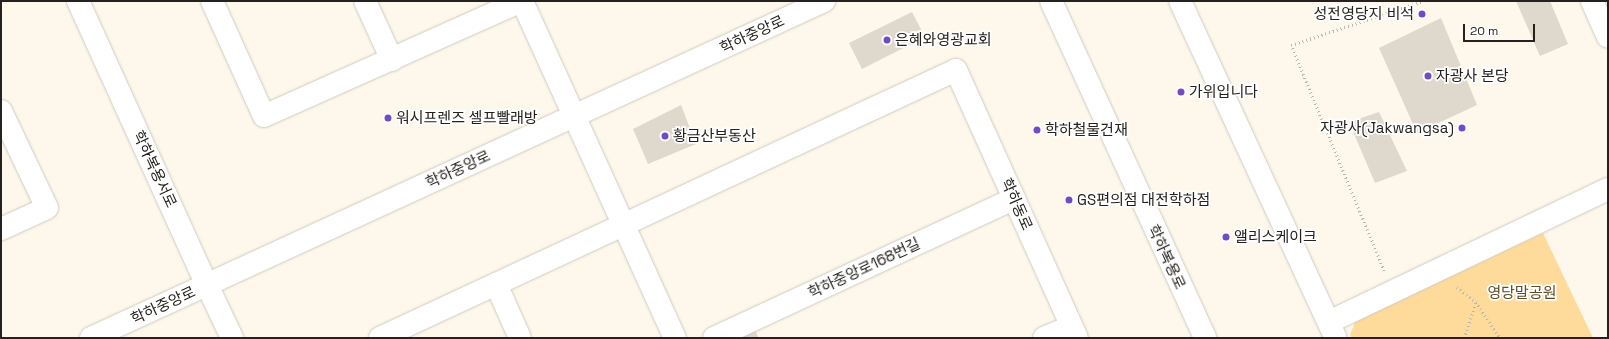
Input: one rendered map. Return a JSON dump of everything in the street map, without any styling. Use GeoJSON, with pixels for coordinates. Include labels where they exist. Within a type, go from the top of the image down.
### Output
{"type":"FeatureCollection","features":[{"type":"Feature","properties":{"kind":"street","name":"학하복용서로"},"geometry":{"type":"LineString","coordinates":[[78,1],[232,338]]}},
{"type":"Feature","properties":{"kind":"street"},"geometry":{"type":"LineString","coordinates":[[212,1],[264,116],[521,1],[675,338]]}},
{"type":"Feature","properties":{"kind":"street"},"geometry":{"type":"LineString","coordinates":[[365,1],[392,60]]}},
{"type":"Feature","properties":{"kind":"street","name":"학하중앙로"},"geometry":{"type":"LineString","coordinates":[[91,338],[824,1]]}},
{"type":"Feature","properties":{"kind":"street","name":"학하복용로"},"geometry":{"type":"LineString","coordinates":[[1051,1],[1205,338]]}},
{"type":"Feature","properties":{"kind":"street"},"geometry":{"type":"LineString","coordinates":[[1180,1],[1332,330],[1392,291],[1608,189]]}},
{"type":"Feature","properties":{"kind":"street"},"geometry":{"type":"LineString","coordinates":[[1592,1],[1608,37]]}},
{"type":"Feature","properties":{"kind":"street","name":"학하동로"},"geometry":{"type":"LineString","coordinates":[[624,224],[956,70],[1074,332]]}},
{"type":"Feature","properties":{"kind":"street"},"geometry":{"type":"LineString","coordinates":[[1,111],[46,208],[1,229]]}},
{"type":"Feature","properties":{"kind":"street","name":"학하중앙로168번길"},"geometry":{"type":"LineString","coordinates":[[714,338],[1014,199]]}},
{"type":"Feature","properties":{"kind":"street"},"geometry":{"type":"LineString","coordinates":[[380,338],[624,224]]}},
{"type":"Feature","properties":{"kind":"street"},"geometry":{"type":"LineString","coordinates":[[496,284],[520,338]]}},
{"type":"Feature","properties":{"kind":"street"},"geometry":{"type":"LineString","coordinates":[[1044,338],[1074,332]]}},
{"type":"Feature","properties":{"kind":"path"},"geometry":{"type":"LineString","coordinates":[[1392,291],[1291,45],[1423,1]]}},
{"type":"Feature","properties":{"kind":"path"},"geometry":{"type":"LineString","coordinates":[[1455,285],[1476,302],[1500,338]]}},
{"type":"Feature","properties":{"kind":"path"},"geometry":{"type":"LineString","coordinates":[[1464,338],[1476,302]]}},
{"type":"Feature","properties":{"kind":"green space","name":"영당말공원"},"geometry":{"type":"Polygon","coordinates":[[[1543,233],[1593,338],[1352,338],[1350,335],[1355,322],[1543,233]]]}},
{"type":"Feature","properties":{"kind":"building"},"geometry":{"type":"Polygon","coordinates":[[[1516,1],[1550,1],[1568,44],[1540,56],[1516,1]]]}},
{"type":"Feature","properties":{"kind":"building","name":"은혜와영광교회"},"geometry":{"type":"Polygon","coordinates":[[[912,12],[925,37],[862,69],[849,43],[912,12]]]}},
{"type":"Feature","properties":{"kind":"building","name":"자광사 본당"},"geometry":{"type":"Polygon","coordinates":[[[1441,18],[1477,105],[1417,133],[1379,48],[1441,18]]]}},
{"type":"Feature","properties":{"kind":"building","name":"황금산부동산"},"geometry":{"type":"Polygon","coordinates":[[[681,105],[696,144],[648,164],[633,129],[681,105]]]}},
{"type":"Feature","properties":{"kind":"building"},"geometry":{"type":"Polygon","coordinates":[[[1379,112],[1407,171],[1375,183],[1349,122],[1379,112]]]}},
{"type":"Feature","properties":{"kind":"building"},"geometry":{"type":"Polygon","coordinates":[[[753,327],[759,338],[731,338],[753,327]]]}},
{"type":"Feature","properties":{"kind":"place","name":"성전영당지 비석"},"geometry":{"type":"Point","coordinates":[1422,14]}},
{"type":"Feature","properties":{"kind":"place","name":"은혜와영광교회"},"geometry":{"type":"Point","coordinates":[887,40]}},
{"type":"Feature","properties":{"kind":"place","name":"자광사 본당"},"geometry":{"type":"Point","coordinates":[1428,76]}},
{"type":"Feature","properties":{"kind":"place","name":"가위입니다"},"geometry":{"type":"Point","coordinates":[1181,92]}},
{"type":"Feature","properties":{"kind":"place","name":"워시프렌즈 셀프빨래방"},"geometry":{"type":"Point","coordinates":[388,118]}},
{"type":"Feature","properties":{"kind":"place","name":"자광사(Jakwangsa)"},"geometry":{"type":"Point","coordinates":[1462,128]}},
{"type":"Feature","properties":{"kind":"place","name":"학하철물건재"},"geometry":{"type":"Point","coordinates":[1037,130]}},
{"type":"Feature","properties":{"kind":"place","name":"황금산부동산"},"geometry":{"type":"Point","coordinates":[665,136]}},
{"type":"Feature","properties":{"kind":"place","name":"GS편의점 대전학하점"},"geometry":{"type":"Point","coordinates":[1069,200]}},
{"type":"Feature","properties":{"kind":"place","name":"앨리스케이크"},"geometry":{"type":"Point","coordinates":[1226,237]}}]}
